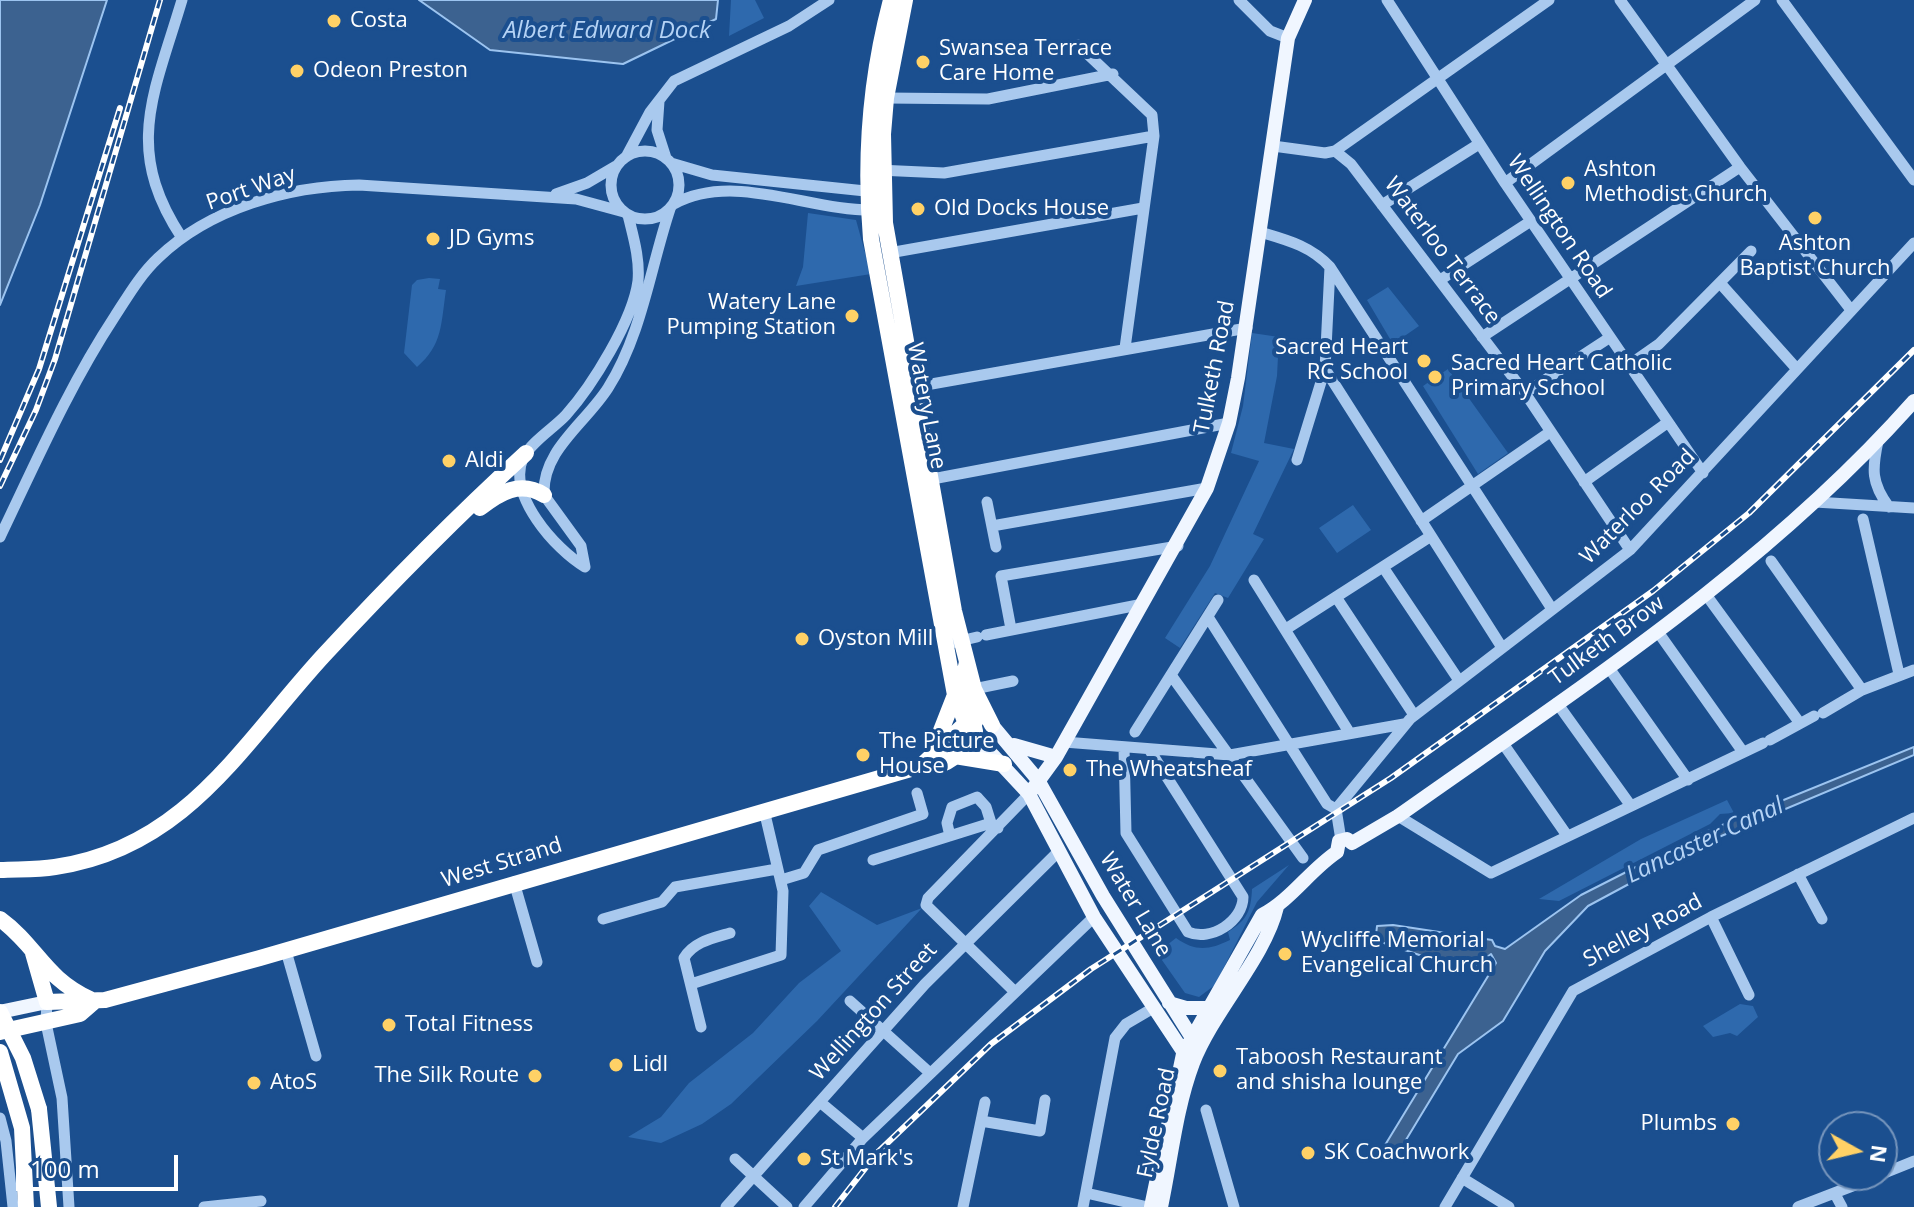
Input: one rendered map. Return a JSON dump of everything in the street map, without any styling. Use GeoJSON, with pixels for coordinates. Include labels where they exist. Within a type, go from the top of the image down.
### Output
{"type":"FeatureCollection","features":[{"type":"Feature","properties":{"kind":"highway","name":"Watery Lane"},"geometry":{"type":"LineString","coordinates":[[891,0],[875,68],[876,201],[871,239],[907,389]]}},
{"type":"Feature","properties":{"kind":"highway","name":"Watery Lane"},"geometry":{"type":"LineString","coordinates":[[875,170],[905,0]]}},
{"type":"Feature","properties":{"kind":"highway","name":"Watery Lane"},"geometry":{"type":"LineString","coordinates":[[876,201],[889,253],[923,481],[968,639],[967,662],[974,689],[992,725]]}},
{"type":"Feature","properties":{"kind":"highway"},"geometry":{"type":"LineString","coordinates":[[0,870],[54,867],[111,852],[161,827],[190,806],[217,782],[315,665],[412,560],[526,453]]}},
{"type":"Feature","properties":{"kind":"highway"},"geometry":{"type":"LineString","coordinates":[[412,560],[492,498],[519,488],[544,495]]}},
{"type":"Feature","properties":{"kind":"highway","name":"Watery Lane"},"geometry":{"type":"LineString","coordinates":[[968,639],[955,695],[971,727]]}},
{"type":"Feature","properties":{"kind":"highway"},"geometry":{"type":"LineString","coordinates":[[967,662],[963,680],[971,727],[955,756],[1004,764]]}},
{"type":"Feature","properties":{"kind":"highway"},"geometry":{"type":"LineString","coordinates":[[934,751],[955,695]]}},
{"type":"Feature","properties":{"kind":"highway"},"geometry":{"type":"LineString","coordinates":[[921,766],[934,751],[971,727],[992,725]]}},
{"type":"Feature","properties":{"kind":"highway","name":"West Strand"},"geometry":{"type":"LineString","coordinates":[[47,1002],[95,1001],[286,951],[764,810],[921,766],[928,768],[955,756]]}},
{"type":"Feature","properties":{"kind":"highway"},"geometry":{"type":"LineString","coordinates":[[0,919],[15,930],[65,987],[95,1001]]}},
{"type":"Feature","properties":{"kind":"highway"},"geometry":{"type":"LineString","coordinates":[[33,953],[47,1002]]}},
{"type":"Feature","properties":{"kind":"highway","name":"West Strand"},"geometry":{"type":"LineString","coordinates":[[0,1032],[80,1014],[95,1001]]}},
{"type":"Feature","properties":{"kind":"highway"},"geometry":{"type":"LineString","coordinates":[[0,1012],[23,1058],[39,1109],[49,1207]]}},
{"type":"Feature","properties":{"kind":"highway"},"geometry":{"type":"LineString","coordinates":[[0,1052],[20,1115],[26,1207]]}},
{"type":"Feature","properties":{"kind":"main road","name":"Tulketh Road"},"geometry":{"type":"LineString","coordinates":[[1029,794],[1056,757],[1178,546],[1207,488],[1229,423],[1247,328],[1288,38],[1305,0]]}},
{"type":"Feature","properties":{"kind":"main road","name":"Tulketh Brow"},"geometry":{"type":"LineString","coordinates":[[1195,1043],[1207,1008],[1262,915],[1277,907],[1312,869],[1343,845],[1398,816],[1707,596],[1815,502],[1914,401]]}},
{"type":"Feature","properties":{"kind":"main road","name":"Watery Lane"},"geometry":{"type":"LineString","coordinates":[[992,725],[1038,780]]}},
{"type":"Feature","properties":{"kind":"main road","name":"Watery Lane"},"geometry":{"type":"LineString","coordinates":[[971,727],[1029,794]]}},
{"type":"Feature","properties":{"kind":"main road"},"geometry":{"type":"LineString","coordinates":[[1006,742],[1037,754],[1056,757],[1049,802]]}},
{"type":"Feature","properties":{"kind":"main road","name":"Water Lane"},"geometry":{"type":"LineString","coordinates":[[1038,780],[1162,1005],[1187,1059]]}},
{"type":"Feature","properties":{"kind":"main road","name":"Water Lane"},"geometry":{"type":"LineString","coordinates":[[1029,794],[1094,917],[1195,1043]]}},
{"type":"Feature","properties":{"kind":"main road","name":"Tulketh Brow"},"geometry":{"type":"LineString","coordinates":[[1187,1059],[1271,926],[1277,907]]}},
{"type":"Feature","properties":{"kind":"main road"},"geometry":{"type":"LineString","coordinates":[[0,1012],[47,1002]]}},
{"type":"Feature","properties":{"kind":"main road"},"geometry":{"type":"LineString","coordinates":[[1162,1005],[1207,1008]]}},
{"type":"Feature","properties":{"kind":"main road"},"geometry":{"type":"LineString","coordinates":[[17,1007],[46,1023]]}},
{"type":"Feature","properties":{"kind":"main road","name":"Fylde Road"},"geometry":{"type":"LineString","coordinates":[[1149,1207],[1187,1059]]}},
{"type":"Feature","properties":{"kind":"main road","name":"Fylde Road"},"geometry":{"type":"LineString","coordinates":[[1161,1207],[1187,1059]]}},
{"type":"Feature","properties":{"kind":"street"},"geometry":{"type":"LineString","coordinates":[[182,0],[148,132],[148,155],[156,193],[182,238]]}},
{"type":"Feature","properties":{"kind":"street"},"geometry":{"type":"LineString","coordinates":[[660,98],[657,130],[679,184],[634,334],[606,391],[552,456],[544,478],[544,495],[581,546],[585,567],[569,557],[525,501],[519,488],[526,453],[582,395],[629,309],[638,283],[638,264],[626,213],[614,198],[611,187],[622,161],[660,98],[674,81],[789,26],[829,0]]}},
{"type":"Feature","properties":{"kind":"street"},"geometry":{"type":"LineString","coordinates":[[1239,0],[1270,31],[1288,38]]}},
{"type":"Feature","properties":{"kind":"street","name":"Wellington Road"},"geometry":{"type":"LineString","coordinates":[[1387,0],[1505,183],[1703,473]]}},
{"type":"Feature","properties":{"kind":"street"},"geometry":{"type":"LineString","coordinates":[[1273,146],[1325,153],[1335,151],[1549,0]]}},
{"type":"Feature","properties":{"kind":"street"},"geometry":{"type":"LineString","coordinates":[[1620,0],[1740,167],[1851,310]]}},
{"type":"Feature","properties":{"kind":"street"},"geometry":{"type":"LineString","coordinates":[[1505,183],[1668,67],[1755,0]]}},
{"type":"Feature","properties":{"kind":"street"},"geometry":{"type":"LineString","coordinates":[[1782,0],[1914,180]]}},
{"type":"Feature","properties":{"kind":"street"},"geometry":{"type":"LineString","coordinates":[[1078,45],[1113,74],[1152,115],[1154,136],[1125,348]]}},
{"type":"Feature","properties":{"kind":"street"},"geometry":{"type":"LineString","coordinates":[[886,98],[952,102],[988,99],[1113,74]]}},
{"type":"Feature","properties":{"kind":"street"},"geometry":{"type":"LineString","coordinates":[[875,170],[944,173],[1154,136]]}},
{"type":"Feature","properties":{"kind":"street"},"geometry":{"type":"LineString","coordinates":[[1382,205],[1479,144]]}},
{"type":"Feature","properties":{"kind":"street"},"geometry":{"type":"LineString","coordinates":[[622,161],[648,151],[712,175],[876,201]]}},
{"type":"Feature","properties":{"kind":"street","name":"Waterloo Terrace"},"geometry":{"type":"LineString","coordinates":[[1335,151],[1351,164],[1525,393],[1630,550]]}},
{"type":"Feature","properties":{"kind":"street","name":"Port Way"},"geometry":{"type":"LineString","coordinates":[[544,198],[578,187],[622,161]]}},
{"type":"Feature","properties":{"kind":"street"},"geometry":{"type":"LineString","coordinates":[[1482,337],[1740,167]]}},
{"type":"Feature","properties":{"kind":"street","name":"Port Way"},"geometry":{"type":"LineString","coordinates":[[0,537],[85,362],[137,282],[158,258],[182,238],[225,214],[276,196],[325,186],[394,186],[599,202],[626,213]]}},
{"type":"Feature","properties":{"kind":"street"},"geometry":{"type":"LineString","coordinates":[[626,213],[648,219],[690,195],[734,192],[822,207],[876,201]]}},
{"type":"Feature","properties":{"kind":"street"},"geometry":{"type":"LineString","coordinates":[[889,253],[1143,208]]}},
{"type":"Feature","properties":{"kind":"street"},"geometry":{"type":"LineString","coordinates":[[1440,280],[1531,221]]}},
{"type":"Feature","properties":{"kind":"street"},"geometry":{"type":"LineString","coordinates":[[1260,232],[1298,243],[1319,254],[1330,267],[1552,609]]}},
{"type":"Feature","properties":{"kind":"street","name":"Waterloo Road"},"geometry":{"type":"LineString","coordinates":[[1336,809],[1414,715],[1501,646],[1597,579],[1630,550],[1914,243]]}},
{"type":"Feature","properties":{"kind":"street"},"geometry":{"type":"LineString","coordinates":[[1629,365],[1659,344],[1751,251]]}},
{"type":"Feature","properties":{"kind":"street"},"geometry":{"type":"LineString","coordinates":[[1297,460],[1325,369],[1330,267]]}},
{"type":"Feature","properties":{"kind":"street"},"geometry":{"type":"LineString","coordinates":[[1720,283],[1796,368]]}},
{"type":"Feature","properties":{"kind":"street"},"geometry":{"type":"LineString","coordinates":[[907,389],[1247,328]]}},
{"type":"Feature","properties":{"kind":"street"},"geometry":{"type":"LineString","coordinates":[[1525,393],[1609,338]]}},
{"type":"Feature","properties":{"kind":"street"},"geometry":{"type":"LineString","coordinates":[[1325,369],[1501,646]]}},
{"type":"Feature","properties":{"kind":"street"},"geometry":{"type":"LineString","coordinates":[[923,481],[1229,423]]}},
{"type":"Feature","properties":{"kind":"street"},"geometry":{"type":"LineString","coordinates":[[1584,482],[1667,423]]}},
{"type":"Feature","properties":{"kind":"street"},"geometry":{"type":"LineString","coordinates":[[1421,521],[1550,432]]}},
{"type":"Feature","properties":{"kind":"street"},"geometry":{"type":"LineString","coordinates":[[1878,441],[1871,473],[1878,492],[1889,507]]}},
{"type":"Feature","properties":{"kind":"street"},"geometry":{"type":"LineString","coordinates":[[992,526],[1207,488]]}},
{"type":"Feature","properties":{"kind":"street"},"geometry":{"type":"LineString","coordinates":[[987,502],[996,547]]}},
{"type":"Feature","properties":{"kind":"street"},"geometry":{"type":"LineString","coordinates":[[1815,502],[1914,508]]}},
{"type":"Feature","properties":{"kind":"street"},"geometry":{"type":"LineString","coordinates":[[1863,519],[1899,674]]}},
{"type":"Feature","properties":{"kind":"street"},"geometry":{"type":"LineString","coordinates":[[1286,629],[1431,536]]}},
{"type":"Feature","properties":{"kind":"street"},"geometry":{"type":"LineString","coordinates":[[1011,629],[1001,576],[1178,546]]}},
{"type":"Feature","properties":{"kind":"street"},"geometry":{"type":"LineString","coordinates":[[1771,561],[1862,690]]}},
{"type":"Feature","properties":{"kind":"street"},"geometry":{"type":"LineString","coordinates":[[1383,567],[1458,679]]}},
{"type":"Feature","properties":{"kind":"street"},"geometry":{"type":"LineString","coordinates":[[1254,580],[1349,732]]}},
{"type":"Feature","properties":{"kind":"street"},"geometry":{"type":"LineString","coordinates":[[1707,596],[1799,722]]}},
{"type":"Feature","properties":{"kind":"street"},"geometry":{"type":"LineString","coordinates":[[1336,597],[1414,715]]}},
{"type":"Feature","properties":{"kind":"street"},"geometry":{"type":"LineString","coordinates":[[1135,732],[1218,600]]}},
{"type":"Feature","properties":{"kind":"street"},"geometry":{"type":"LineString","coordinates":[[968,639],[1143,604]]}},
{"type":"Feature","properties":{"kind":"street"},"geometry":{"type":"LineString","coordinates":[[1208,617],[1327,804],[1336,809],[1343,845]]}},
{"type":"Feature","properties":{"kind":"street"},"geometry":{"type":"LineString","coordinates":[[1658,632],[1743,752]]}},
{"type":"Feature","properties":{"kind":"street"},"geometry":{"type":"LineString","coordinates":[[1609,668],[1688,780]]}},
{"type":"Feature","properties":{"kind":"street"},"geometry":{"type":"LineString","coordinates":[[1398,816],[1491,873],[1566,834],[1688,780],[1862,690],[1914,670]]}},
{"type":"Feature","properties":{"kind":"street"},"geometry":{"type":"LineString","coordinates":[[1171,675],[1303,858]]}},
{"type":"Feature","properties":{"kind":"street"},"geometry":{"type":"LineString","coordinates":[[974,689],[1013,681]]}},
{"type":"Feature","properties":{"kind":"street"},"geometry":{"type":"LineString","coordinates":[[1557,703],[1631,806]]}},
{"type":"Feature","properties":{"kind":"street"},"geometry":{"type":"LineString","coordinates":[[1064,742],[1230,755],[1404,724]]}},
{"type":"Feature","properties":{"kind":"street"},"geometry":{"type":"LineString","coordinates":[[1502,742],[1566,834]]}},
{"type":"Feature","properties":{"kind":"street"},"geometry":{"type":"LineString","coordinates":[[1124,748],[1126,833],[1188,932],[1209,935],[1238,917],[1243,909],[1243,897],[1149,749]]}},
{"type":"Feature","properties":{"kind":"street"},"geometry":{"type":"LineString","coordinates":[[603,919],[662,902],[675,887],[804,873],[818,850],[923,814],[917,793]]}},
{"type":"Feature","properties":{"kind":"street"},"geometry":{"type":"LineString","coordinates":[[1014,991],[929,911],[928,898],[994,826],[1029,794]]}},
{"type":"Feature","properties":{"kind":"street"},"geometry":{"type":"LineString","coordinates":[[950,836],[947,823],[952,807],[977,797],[986,807],[994,826]]}},
{"type":"Feature","properties":{"kind":"street"},"geometry":{"type":"LineString","coordinates":[[691,984],[781,955],[779,874],[764,810]]}},
{"type":"Feature","properties":{"kind":"street","name":"Shelley Road"},"geometry":{"type":"LineString","coordinates":[[1445,1207],[1573,991],[1711,917],[1914,818]]}},
{"type":"Feature","properties":{"kind":"street"},"geometry":{"type":"LineString","coordinates":[[873,860],[994,826]]}},
{"type":"Feature","properties":{"kind":"street","name":"Wellington Street"},"geometry":{"type":"LineString","coordinates":[[726,1207],[752,1174],[963,943],[1059,851]]}},
{"type":"Feature","properties":{"kind":"street"},"geometry":{"type":"LineString","coordinates":[[1798,874],[1822,919]]}},
{"type":"Feature","properties":{"kind":"street"},"geometry":{"type":"LineString","coordinates":[[514,882],[537,962]]}},
{"type":"Feature","properties":{"kind":"street"},"geometry":{"type":"LineString","coordinates":[[804,1207],[863,1138],[1094,917]]}},
{"type":"Feature","properties":{"kind":"street"},"geometry":{"type":"LineString","coordinates":[[1711,917],[1749,995]]}},
{"type":"Feature","properties":{"kind":"street"},"geometry":{"type":"LineString","coordinates":[[701,1027],[684,958],[689,949],[730,933]]}},
{"type":"Feature","properties":{"kind":"street"},"geometry":{"type":"LineString","coordinates":[[286,951],[316,1056]]}},
{"type":"Feature","properties":{"kind":"street"},"geometry":{"type":"LineString","coordinates":[[850,1001],[930,1073]]}},
{"type":"Feature","properties":{"kind":"street"},"geometry":{"type":"LineString","coordinates":[[47,1002],[46,1023],[62,1098],[69,1207]]}},
{"type":"Feature","properties":{"kind":"street"},"geometry":{"type":"LineString","coordinates":[[1083,1207],[1115,1038],[1126,1024],[1162,1005]]}},
{"type":"Feature","properties":{"kind":"street"},"geometry":{"type":"LineString","coordinates":[[981,1121],[1040,1131],[1045,1100]]}},
{"type":"Feature","properties":{"kind":"street"},"geometry":{"type":"LineString","coordinates":[[820,1102],[863,1138]]}},
{"type":"Feature","properties":{"kind":"street"},"geometry":{"type":"LineString","coordinates":[[963,1207],[985,1102]]}},
{"type":"Feature","properties":{"kind":"street"},"geometry":{"type":"LineString","coordinates":[[1206,1110],[1234,1207]]}},
{"type":"Feature","properties":{"kind":"street"},"geometry":{"type":"LineString","coordinates":[[0,1118],[6,1141],[13,1207]]}},
{"type":"Feature","properties":{"kind":"street"},"geometry":{"type":"LineString","coordinates":[[735,1159],[787,1207]]}},
{"type":"Feature","properties":{"kind":"street"},"geometry":{"type":"LineString","coordinates":[[1462,1178],[1509,1207]]}},
{"type":"Feature","properties":{"kind":"street"},"geometry":{"type":"LineString","coordinates":[[1798,1207],[1842,1191]]}},
{"type":"Feature","properties":{"kind":"street"},"geometry":{"type":"LineString","coordinates":[[1086,1193],[1149,1207]]}},
{"type":"Feature","properties":{"kind":"street"},"geometry":{"type":"LineString","coordinates":[[1835,1194],[1842,1207]]}},
{"type":"Feature","properties":{"kind":"street"},"geometry":{"type":"LineString","coordinates":[[204,1207],[261,1201]]}},
{"type":"Feature","properties":{"kind":"shaded area"},"geometry":{"type":"Polygon","coordinates":[[[731,0],[755,0],[764,18],[729,36],[731,0]]]}},
{"type":"Feature","properties":{"kind":"shaded area"},"geometry":{"type":"Polygon","coordinates":[[[808,213],[856,220],[871,274],[796,286],[803,267],[808,213]]]}},
{"type":"Feature","properties":{"kind":"shaded area"},"geometry":{"type":"Polygon","coordinates":[[[440,279],[438,289],[446,290],[443,313],[436,342],[417,367],[404,353],[412,285],[417,280],[440,279]]]}},
{"type":"Feature","properties":{"kind":"shaded area"},"geometry":{"type":"Polygon","coordinates":[[[1388,287],[1419,326],[1393,344],[1367,300],[1388,287]]]}},
{"type":"Feature","properties":{"kind":"shaded area"},"geometry":{"type":"Polygon","coordinates":[[[1252,333],[1279,337],[1277,376],[1264,443],[1294,449],[1253,534],[1264,539],[1228,598],[1215,593],[1180,648],[1165,638],[1210,566],[1259,461],[1231,453],[1243,406],[1252,333]]]}},
{"type":"Feature","properties":{"kind":"shaded area"},"geometry":{"type":"Polygon","coordinates":[[[1448,369],[1508,453],[1478,474],[1423,386],[1448,369]]]}},
{"type":"Feature","properties":{"kind":"shaded area"},"geometry":{"type":"Polygon","coordinates":[[[1353,505],[1371,530],[1337,553],[1319,528],[1353,505]]]}},
{"type":"Feature","properties":{"kind":"shaded area"},"geometry":{"type":"Polygon","coordinates":[[[1727,800],[1734,813],[1720,814],[1710,824],[1559,901],[1539,899],[1641,839],[1727,800]]]}},
{"type":"Feature","properties":{"kind":"shaded area"},"geometry":{"type":"Polygon","coordinates":[[[1289,865],[1257,902],[1215,985],[1199,997],[1185,993],[1157,953],[1176,938],[1190,946],[1203,948],[1230,940],[1228,932],[1244,919],[1249,909],[1252,889],[1289,865]]]}},
{"type":"Feature","properties":{"kind":"shaded area"},"geometry":{"type":"Polygon","coordinates":[[[821,892],[877,925],[922,908],[817,1021],[731,1104],[702,1124],[661,1143],[628,1137],[661,1117],[689,1083],[753,1033],[799,983],[841,951],[809,906],[821,892]]]}},
{"type":"Feature","properties":{"kind":"shaded area"},"geometry":{"type":"Polygon","coordinates":[[[1740,1004],[1753,1006],[1758,1017],[1737,1036],[1730,1033],[1713,1037],[1703,1026],[1740,1004]]]}},
{"type":"Feature","properties":{"kind":"water"},"geometry":{"type":"Polygon","coordinates":[[[0,0],[107,0],[40,205],[0,305],[0,0]]]}},
{"type":"Feature","properties":{"kind":"water","name":"Albert Edward Dock"},"geometry":{"type":"Polygon","coordinates":[[[419,0],[718,0],[716,19],[623,64],[490,50],[419,0]]]}},
{"type":"Feature","properties":{"kind":"water","name":"Lancaster Canal"},"geometry":{"type":"Polygon","coordinates":[[[1914,747],[1914,755],[1707,842],[1588,906],[1545,951],[1503,1021],[1458,1054],[1395,1158],[1382,1150],[1496,963],[1491,954],[1475,966],[1440,962],[1381,942],[1376,935],[1377,926],[1393,925],[1492,940],[1495,946],[1505,949],[1581,895],[1705,832],[1914,747]]]}},
{"type":"Feature","properties":{"kind":"railway"},"geometry":{"type":"LineString","coordinates":[[0,486],[36,410],[55,359],[160,0]]}},
{"type":"Feature","properties":{"kind":"railway"},"geometry":{"type":"LineString","coordinates":[[0,460],[39,369],[120,108]]}},
{"type":"Feature","properties":{"kind":"railway"},"geometry":{"type":"LineString","coordinates":[[835,1207],[878,1152],[991,1044],[1091,969],[1391,778],[1653,591],[1749,513],[1914,350]]}},
{"type":"Feature","properties":{"kind":"place","name":"Costa"},"geometry":{"type":"Point","coordinates":[334,21]}},
{"type":"Feature","properties":{"kind":"place","name":"Swansea Terrace Care Home"},"geometry":{"type":"Point","coordinates":[923,62]}},
{"type":"Feature","properties":{"kind":"place","name":"Odeon Preston"},"geometry":{"type":"Point","coordinates":[297,71]}},
{"type":"Feature","properties":{"kind":"place","name":"Ashton Methodist Church"},"geometry":{"type":"Point","coordinates":[1568,183]}},
{"type":"Feature","properties":{"kind":"place","name":"Old Docks House"},"geometry":{"type":"Point","coordinates":[918,209]}},
{"type":"Feature","properties":{"kind":"place","name":"Ashton Baptist Church"},"geometry":{"type":"Point","coordinates":[1815,218]}},
{"type":"Feature","properties":{"kind":"place","name":"JD Gyms"},"geometry":{"type":"Point","coordinates":[433,239]}},
{"type":"Feature","properties":{"kind":"place","name":"Watery Lane Pumping Station"},"geometry":{"type":"Point","coordinates":[852,316]}},
{"type":"Feature","properties":{"kind":"place","name":"Sacred Heart RC School"},"geometry":{"type":"Point","coordinates":[1424,361]}},
{"type":"Feature","properties":{"kind":"place","name":"Sacred Heart Catholic Primary School"},"geometry":{"type":"Point","coordinates":[1435,377]}},
{"type":"Feature","properties":{"kind":"place","name":"Aldi"},"geometry":{"type":"Point","coordinates":[449,461]}},
{"type":"Feature","properties":{"kind":"place","name":"Oyston Mill"},"geometry":{"type":"Point","coordinates":[802,639]}},
{"type":"Feature","properties":{"kind":"place","name":"The Picture House"},"geometry":{"type":"Point","coordinates":[863,755]}},
{"type":"Feature","properties":{"kind":"place","name":"The Wheatsheaf"},"geometry":{"type":"Point","coordinates":[1070,770]}},
{"type":"Feature","properties":{"kind":"place","name":"Wycliffe Memorial Evangelical Church"},"geometry":{"type":"Point","coordinates":[1285,954]}},
{"type":"Feature","properties":{"kind":"place","name":"Total Fitness"},"geometry":{"type":"Point","coordinates":[389,1025]}},
{"type":"Feature","properties":{"kind":"place","name":"Lidl"},"geometry":{"type":"Point","coordinates":[616,1065]}},
{"type":"Feature","properties":{"kind":"place","name":"Taboosh Restaurant and shisha lounge"},"geometry":{"type":"Point","coordinates":[1220,1071]}},
{"type":"Feature","properties":{"kind":"place","name":"The Silk Route"},"geometry":{"type":"Point","coordinates":[535,1076]}},
{"type":"Feature","properties":{"kind":"place","name":"AtoS"},"geometry":{"type":"Point","coordinates":[254,1083]}},
{"type":"Feature","properties":{"kind":"place","name":"Plumbs"},"geometry":{"type":"Point","coordinates":[1733,1124]}},
{"type":"Feature","properties":{"kind":"place","name":"SK Coachwork"},"geometry":{"type":"Point","coordinates":[1308,1153]}},
{"type":"Feature","properties":{"kind":"place","name":"St Mark's"},"geometry":{"type":"Point","coordinates":[804,1159]}}]}
